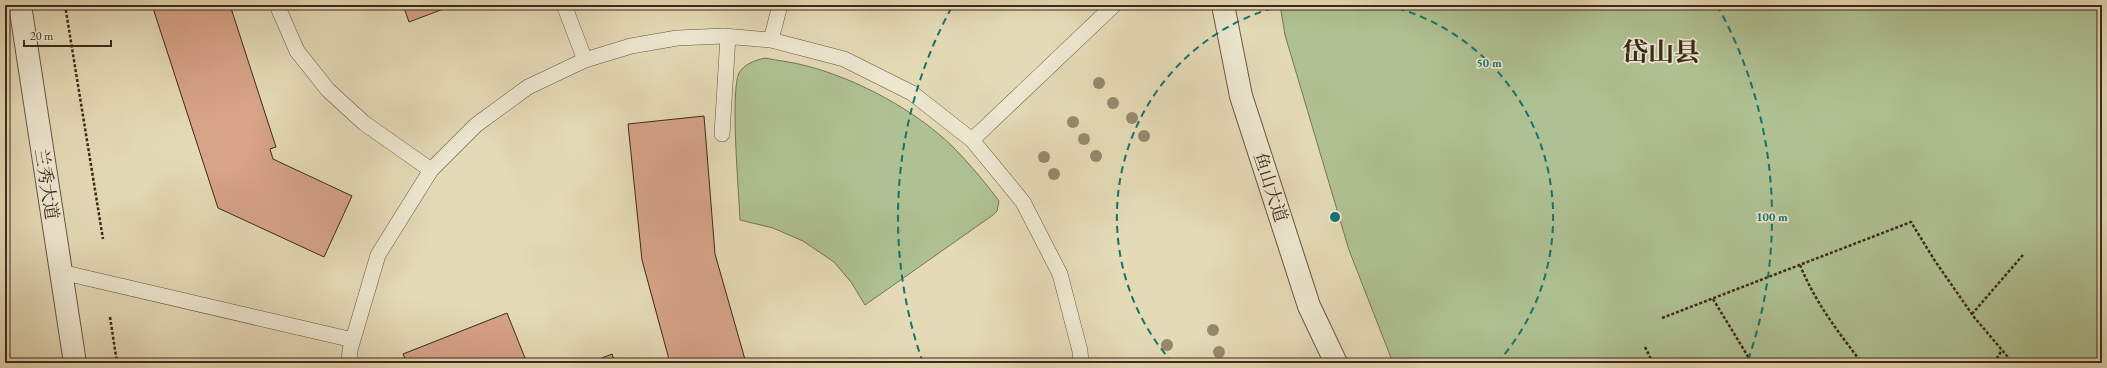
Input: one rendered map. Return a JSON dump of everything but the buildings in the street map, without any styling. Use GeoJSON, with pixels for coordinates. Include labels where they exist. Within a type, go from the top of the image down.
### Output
{"type":"FeatureCollection","features":[{"type":"Feature","properties":{"kind":"street","name":"兰秀大道"},"geometry":{"type":"LineString","coordinates":[[20,5],[75,363]]}},
{"type":"Feature","properties":{"kind":"street","name":"鱼山大道"},"geometry":{"type":"LineString","coordinates":[[1223,5],[1241,96],[1309,306],[1336,363]]}},
{"type":"Feature","properties":{"kind":"lane"},"geometry":{"type":"LineString","coordinates":[[277,5],[297,51],[328,90],[364,123],[431,170]]}},
{"type":"Feature","properties":{"kind":"lane"},"geometry":{"type":"LineString","coordinates":[[564,5],[586,60]]}},
{"type":"Feature","properties":{"kind":"lane"},"geometry":{"type":"LineString","coordinates":[[771,40],[780,5]]}},
{"type":"Feature","properties":{"kind":"lane"},"geometry":{"type":"LineString","coordinates":[[972,140],[1114,5]]}},
{"type":"Feature","properties":{"kind":"lane"},"geometry":{"type":"LineString","coordinates":[[722,134],[728,36]]}},
{"type":"Feature","properties":{"kind":"lane"},"geometry":{"type":"LineString","coordinates":[[350,363],[353,340],[378,255],[431,170],[476,125],[522,91],[586,60],[631,46],[677,38],[728,36],[771,40],[844,59],[912,93],[972,140],[1023,202],[1060,274],[1080,351],[1081,363]]}},
{"type":"Feature","properties":{"kind":"lane"},"geometry":{"type":"LineString","coordinates":[[61,272],[353,340]]}},
{"type":"Feature","properties":{"kind":"path"},"geometry":{"type":"LineString","coordinates":[[65,5],[103,239]]}},
{"type":"Feature","properties":{"kind":"path"},"geometry":{"type":"LineString","coordinates":[[1662,318],[1911,222],[1935,261],[1972,314],[2013,363]]}},
{"type":"Feature","properties":{"kind":"path"},"geometry":{"type":"LineString","coordinates":[[1972,314],[2023,255]]}},
{"type":"Feature","properties":{"kind":"path"},"geometry":{"type":"LineString","coordinates":[[1800,265],[1809,286],[1834,327],[1862,363]]}},
{"type":"Feature","properties":{"kind":"path"},"geometry":{"type":"LineString","coordinates":[[1713,299],[1752,363]]}},
{"type":"Feature","properties":{"kind":"path"},"geometry":{"type":"LineString","coordinates":[[110,317],[117,363]]}},
{"type":"Feature","properties":{"kind":"path"},"geometry":{"type":"LineString","coordinates":[[1645,347],[1653,363]]}},
{"type":"Feature","properties":{"kind":"path"},"geometry":{"type":"LineString","coordinates":[[1994,363],[2002,350]]}},
{"type":"Feature","properties":{"kind":"green space"},"geometry":{"type":"Polygon","coordinates":[[[1280,5],[2102,5],[2102,363],[1393,363],[1349,250],[1285,35],[1280,5]]]}},
{"type":"Feature","properties":{"kind":"green space"},"geometry":{"type":"Polygon","coordinates":[[[765,58],[802,65],[846,79],[903,108],[937,133],[965,159],[999,201],[997,211],[865,305],[851,282],[834,262],[803,241],[773,228],[740,220],[735,121],[736,84],[739,73],[744,67],[754,61],[765,58]]]}},
{"type":"Feature","properties":{"kind":"district","name":"岱山县"},"geometry":{"type":"Point","coordinates":[1661,52]}}]}
